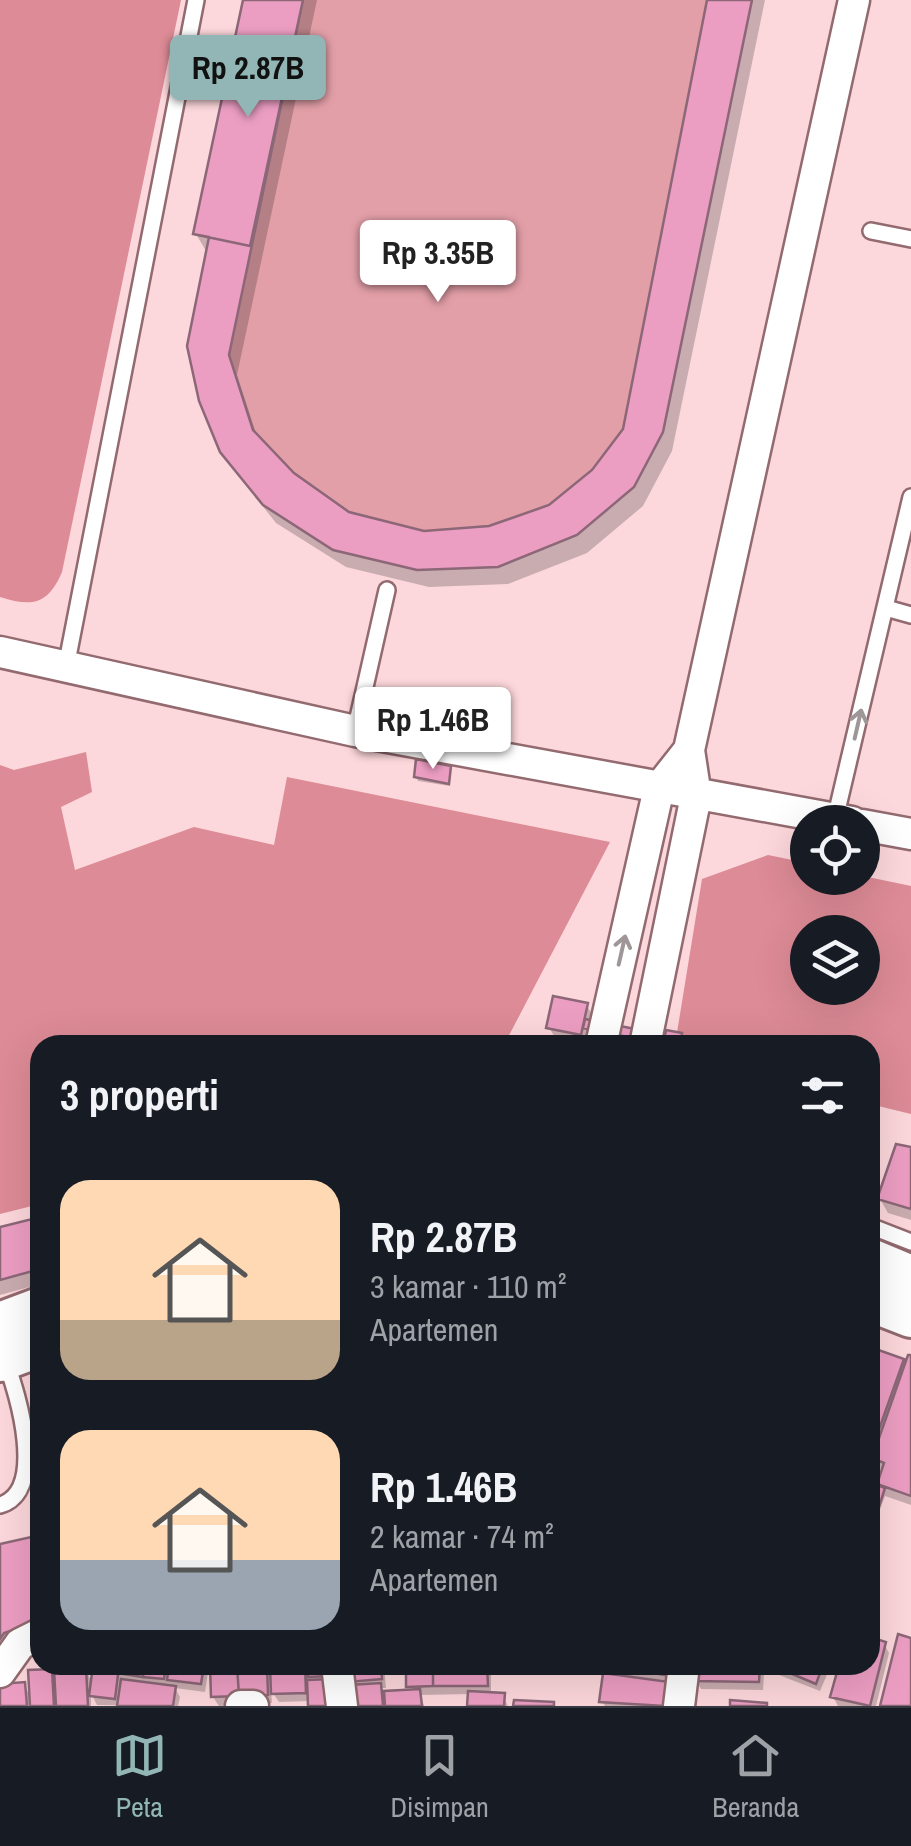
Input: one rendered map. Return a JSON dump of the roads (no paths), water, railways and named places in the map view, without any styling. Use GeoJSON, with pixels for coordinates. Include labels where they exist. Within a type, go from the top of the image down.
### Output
{"type":"FeatureCollection","features":[{"type":"Feature","properties":{"kind":"main road"},"geometry":{"type":"LineString","coordinates":[[894,1267],[911,1316]]}},
{"type":"Feature","properties":{"kind":"main road"},"geometry":{"type":"LineString","coordinates":[[11,1347],[30,1323]]}},
{"type":"Feature","properties":{"kind":"street"},"geometry":{"type":"LineString","coordinates":[[647,1035],[696,796],[689,750],[854,0]]}},
{"type":"Feature","properties":{"kind":"street"},"geometry":{"type":"LineString","coordinates":[[0,652],[355,731],[790,812]]}},
{"type":"Feature","properties":{"kind":"street"},"geometry":{"type":"LineString","coordinates":[[603,1035],[659,788],[689,750]]}},
{"type":"Feature","properties":{"kind":"street"},"geometry":{"type":"LineString","coordinates":[[880,828],[911,834]]}},
{"type":"Feature","properties":{"kind":"street"},"geometry":{"type":"LineString","coordinates":[[0,1672],[20,1644],[30,1639]]}},
{"type":"Feature","properties":{"kind":"street"},"geometry":{"type":"LineString","coordinates":[[338,1675],[342,1706]]}},
{"type":"Feature","properties":{"kind":"street"},"geometry":{"type":"LineString","coordinates":[[679,1706],[683,1675]]}},
{"type":"Feature","properties":{"kind":"street"},"geometry":{"type":"LineString","coordinates":[[241,1706],[252,1706]]}},
{"type":"Feature","properties":{"kind":"lane"},"geometry":{"type":"LineString","coordinates":[[66,667],[196,0]]}},
{"type":"Feature","properties":{"kind":"lane"},"geometry":{"type":"LineString","coordinates":[[871,231],[911,240]]}},
{"type":"Feature","properties":{"kind":"lane"},"geometry":{"type":"LineString","coordinates":[[853,805],[886,608],[905,546],[911,497]]}},
{"type":"Feature","properties":{"kind":"lane"},"geometry":{"type":"LineString","coordinates":[[355,731],[387,590]]}},
{"type":"Feature","properties":{"kind":"lane"},"geometry":{"type":"LineString","coordinates":[[886,608],[911,614]]}},
{"type":"Feature","properties":{"kind":"lane"},"geometry":{"type":"LineString","coordinates":[[880,1243],[894,1267]]}},
{"type":"Feature","properties":{"kind":"lane"},"geometry":{"type":"LineString","coordinates":[[0,1504],[10,1502],[23,1476],[25,1436],[11,1347]]}}]}
